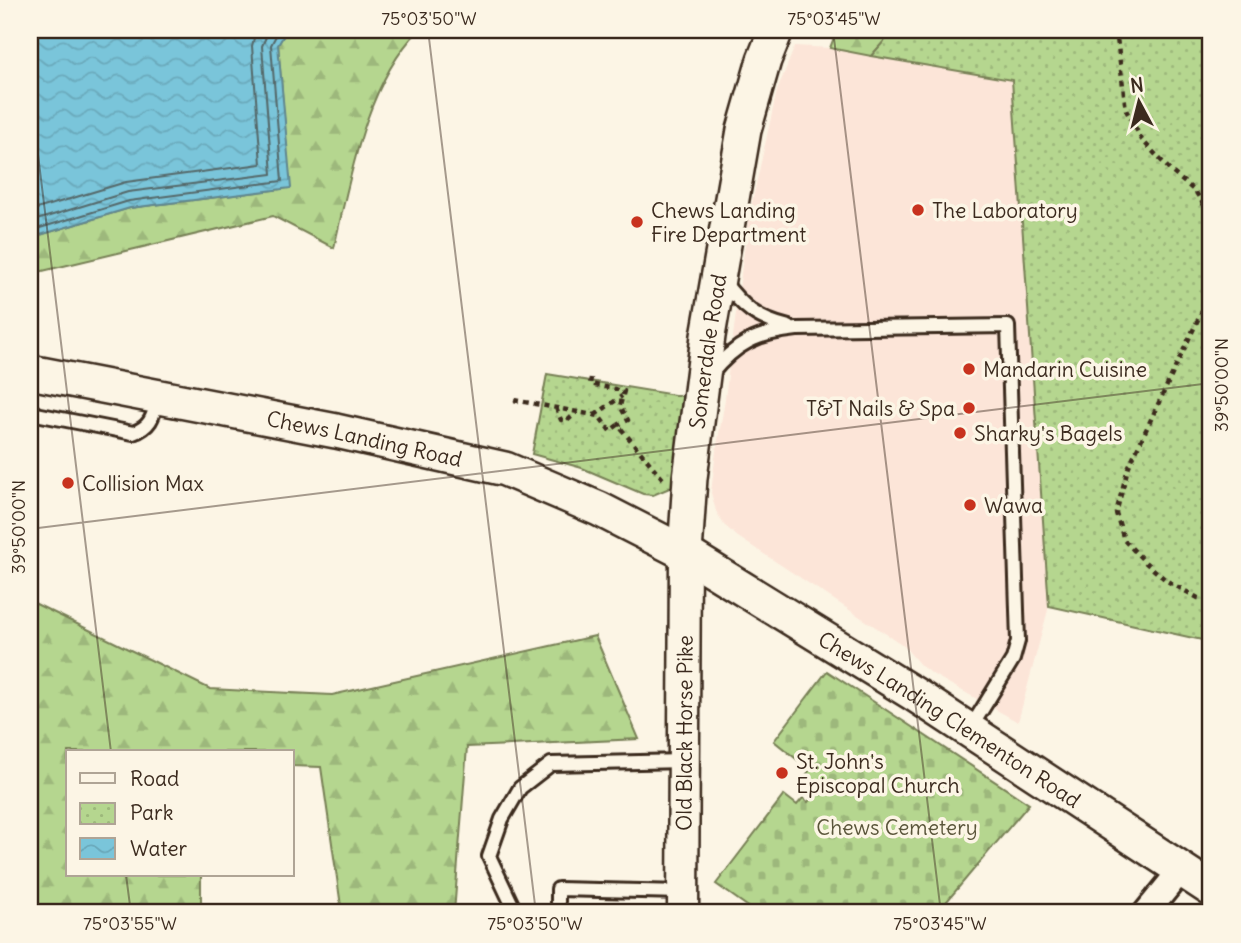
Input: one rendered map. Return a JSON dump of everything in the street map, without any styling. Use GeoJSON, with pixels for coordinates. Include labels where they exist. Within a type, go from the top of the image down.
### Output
{"type":"FeatureCollection","features":[{"type":"Feature","properties":{"kind":"main road","name":"Somerdale Road"},"geometry":{"type":"LineString","coordinates":[[685,553],[690,478],[708,336],[744,130],[764,60],[776,30]]}},
{"type":"Feature","properties":{"kind":"main road","name":"Chews Landing Road"},"geometry":{"type":"LineString","coordinates":[[30,372],[336,430],[505,469],[599,509],[685,553]]}},
{"type":"Feature","properties":{"kind":"main road","name":"Chews Landing Clementon Road"},"geometry":{"type":"LineString","coordinates":[[685,553],[969,730],[1211,889]]}},
{"type":"Feature","properties":{"kind":"street","name":"Old Black Horse Pike"},"geometry":{"type":"LineString","coordinates":[[683,902],[685,553]]}},
{"type":"Feature","properties":{"kind":"street"},"geometry":{"type":"LineString","coordinates":[[1146,913],[1181,870]]}},
{"type":"Feature","properties":{"kind":"lane"},"geometry":{"type":"LineString","coordinates":[[719,275],[750,311],[775,323],[797,328]]}},
{"type":"Feature","properties":{"kind":"lane"},"geometry":{"type":"LineString","coordinates":[[703,385],[727,355],[749,339],[773,331],[797,328],[1008,326],[1018,641],[1013,659],[969,730]]}},
{"type":"Feature","properties":{"kind":"lane"},"geometry":{"type":"LineString","coordinates":[[30,409],[36,414],[134,433],[145,429],[151,422],[159,396]]}},
{"type":"Feature","properties":{"kind":"lane"},"geometry":{"type":"LineString","coordinates":[[516,913],[489,856],[502,819],[520,788],[551,764],[684,761]]}},
{"type":"Feature","properties":{"kind":"lane"},"geometry":{"type":"LineString","coordinates":[[558,913],[558,889],[683,902]]}},
{"type":"Feature","properties":{"kind":"path"},"geometry":{"type":"LineString","coordinates":[[1116,30],[1126,110],[1142,140],[1173,173],[1195,191],[1211,216]]}},
{"type":"Feature","properties":{"kind":"path"},"geometry":{"type":"LineString","coordinates":[[1211,292],[1128,468],[1116,513],[1124,540],[1146,564],[1167,581],[1198,598],[1211,600]]}},
{"type":"Feature","properties":{"kind":"path"},"geometry":{"type":"LineString","coordinates":[[514,400],[599,416],[610,431],[628,420],[620,406],[624,391],[590,384],[591,378]]}},
{"type":"Feature","properties":{"kind":"path"},"geometry":{"type":"LineString","coordinates":[[594,415],[623,396]]}},
{"type":"Feature","properties":{"kind":"path"},"geometry":{"type":"LineString","coordinates":[[556,408],[557,415],[568,421],[577,412]]}},
{"type":"Feature","properties":{"kind":"path"},"geometry":{"type":"LineString","coordinates":[[618,425],[663,480]]}},
{"type":"Feature","properties":{"kind":"shaded area"},"geometry":{"type":"Polygon","coordinates":[[[795,46],[830,48],[1012,80],[1049,606],[1018,722],[921,666],[903,645],[738,537],[724,525],[716,511],[711,493],[748,220],[777,91],[795,46]]]}},
{"type":"Feature","properties":{"kind":"green space"},"geometry":{"type":"Polygon","coordinates":[[[287,30],[419,30],[401,52],[373,104],[354,162],[334,248],[273,216],[30,274],[30,238],[130,208],[290,188],[278,44],[287,30]]]}},
{"type":"Feature","properties":{"kind":"green space"},"geometry":{"type":"Polygon","coordinates":[[[837,30],[894,30],[871,56],[830,48],[837,30]]]}},
{"type":"Feature","properties":{"kind":"green space"},"geometry":{"type":"Polygon","coordinates":[[[894,30],[1211,30],[1211,642],[1049,606],[1012,80],[871,56],[894,30]]]}},
{"type":"Feature","properties":{"kind":"green space"},"geometry":{"type":"Polygon","coordinates":[[[547,374],[687,397],[676,477],[672,487],[653,495],[643,494],[582,468],[532,454],[547,374]]]}},
{"type":"Feature","properties":{"kind":"green space"},"geometry":{"type":"Polygon","coordinates":[[[30,601],[210,689],[332,695],[595,636],[639,739],[467,747],[454,913],[342,913],[321,767],[294,766],[294,750],[66,750],[66,876],[201,876],[201,913],[30,913],[30,601]]]}},
{"type":"Feature","properties":{"kind":"green space","name":"Chews Cemetery"},"geometry":{"type":"Polygon","coordinates":[[[827,671],[1029,804],[937,913],[757,913],[716,884],[784,795],[797,805],[803,798],[808,802],[820,787],[806,775],[810,770],[774,741],[827,671]]]}},
{"type":"Feature","properties":{"kind":"water"},"geometry":{"type":"Polygon","coordinates":[[[30,30],[287,30],[278,45],[291,188],[130,208],[30,238],[30,30]]]}},
{"type":"Feature","properties":{"kind":"place","name":"The Laboratory"},"geometry":{"type":"Point","coordinates":[918,210]}},
{"type":"Feature","properties":{"kind":"place","name":"Chews Landing Fire Department"},"geometry":{"type":"Point","coordinates":[637,222]}},
{"type":"Feature","properties":{"kind":"place","name":"Mandarin Cuisine"},"geometry":{"type":"Point","coordinates":[969,369]}},
{"type":"Feature","properties":{"kind":"place","name":"T&T Nails & Spa"},"geometry":{"type":"Point","coordinates":[969,408]}},
{"type":"Feature","properties":{"kind":"place","name":"Sharky's Bagels"},"geometry":{"type":"Point","coordinates":[960,433]}},
{"type":"Feature","properties":{"kind":"place","name":"Collision Max"},"geometry":{"type":"Point","coordinates":[68,483]}},
{"type":"Feature","properties":{"kind":"place","name":"Wawa"},"geometry":{"type":"Point","coordinates":[970,505]}},
{"type":"Feature","properties":{"kind":"place","name":"St. John's Episcopal Church"},"geometry":{"type":"Point","coordinates":[782,773]}}]}
